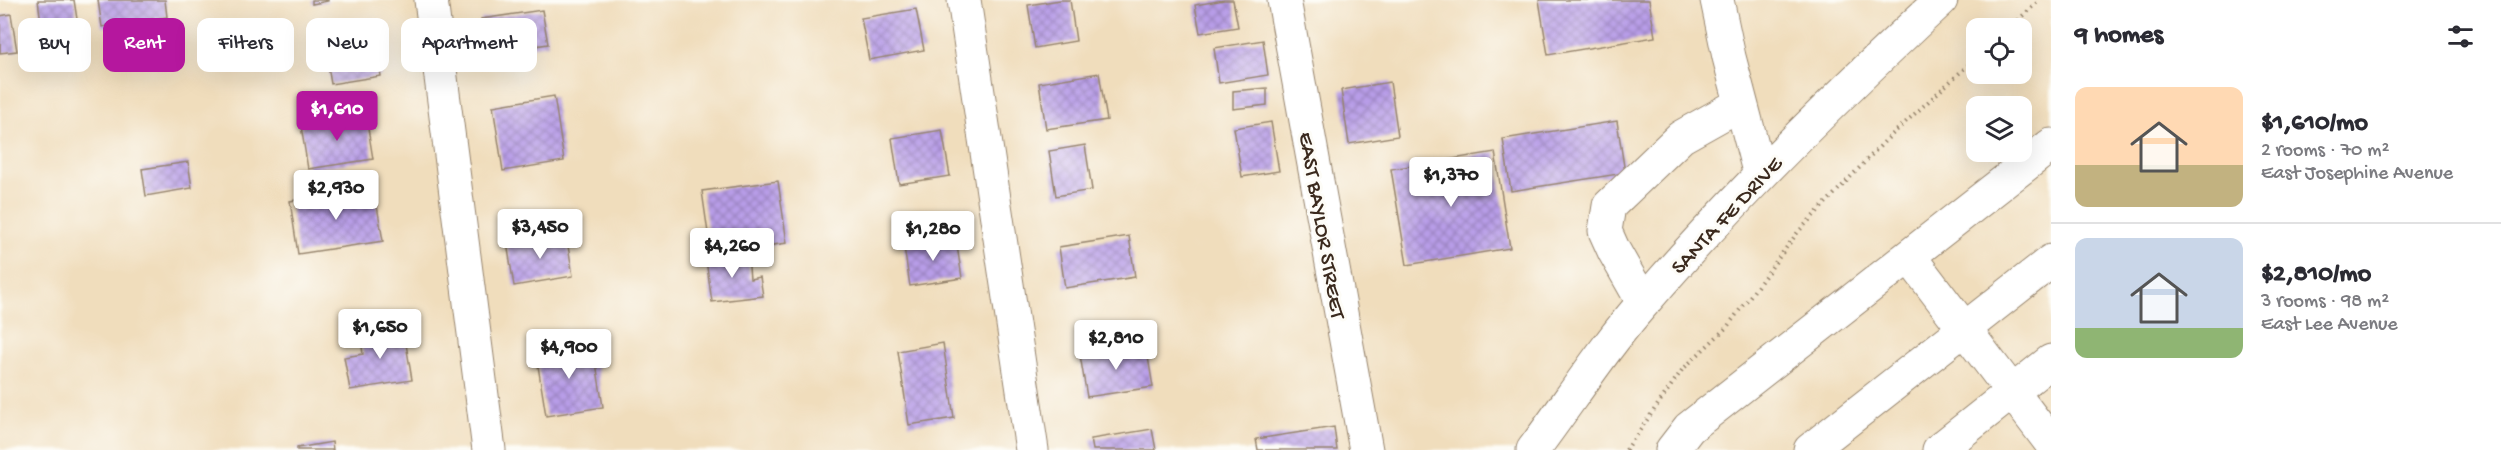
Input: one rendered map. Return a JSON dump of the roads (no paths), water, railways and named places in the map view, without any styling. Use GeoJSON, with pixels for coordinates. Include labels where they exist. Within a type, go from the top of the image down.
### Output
{"type":"FeatureCollection","features":[{"type":"Feature","properties":{"kind":"street"},"geometry":{"type":"LineString","coordinates":[[431,0],[489,450]]}},
{"type":"Feature","properties":{"kind":"street"},"geometry":{"type":"LineString","coordinates":[[964,0],[1032,450]]}},
{"type":"Feature","properties":{"kind":"street","name":"EAST BAYLOR STREET"},"geometry":{"type":"LineString","coordinates":[[1284,0],[1366,450]]}},
{"type":"Feature","properties":{"kind":"street"},"geometry":{"type":"LineString","coordinates":[[1717,0],[1740,104],[1760,175]]}},
{"type":"Feature","properties":{"kind":"street","name":"SANTA FE DRIVE"},"geometry":{"type":"LineString","coordinates":[[1533,450],[1643,302],[1760,175],[1837,96],[1941,0]]}},
{"type":"Feature","properties":{"kind":"street"},"geometry":{"type":"LineString","coordinates":[[1643,302],[1605,231],[1609,206],[1681,137],[1740,104]]}},
{"type":"Feature","properties":{"kind":"street"},"geometry":{"type":"LineString","coordinates":[[1672,450],[1689,428],[2051,145]]}},
{"type":"Feature","properties":{"kind":"street"},"geometry":{"type":"LineString","coordinates":[[1909,256],[2051,443]]}},
{"type":"Feature","properties":{"kind":"street"},"geometry":{"type":"LineString","coordinates":[[1810,450],[2051,261]]}},
{"type":"Feature","properties":{"kind":"street"},"geometry":{"type":"LineString","coordinates":[[1939,450],[2051,361]]}}]}
